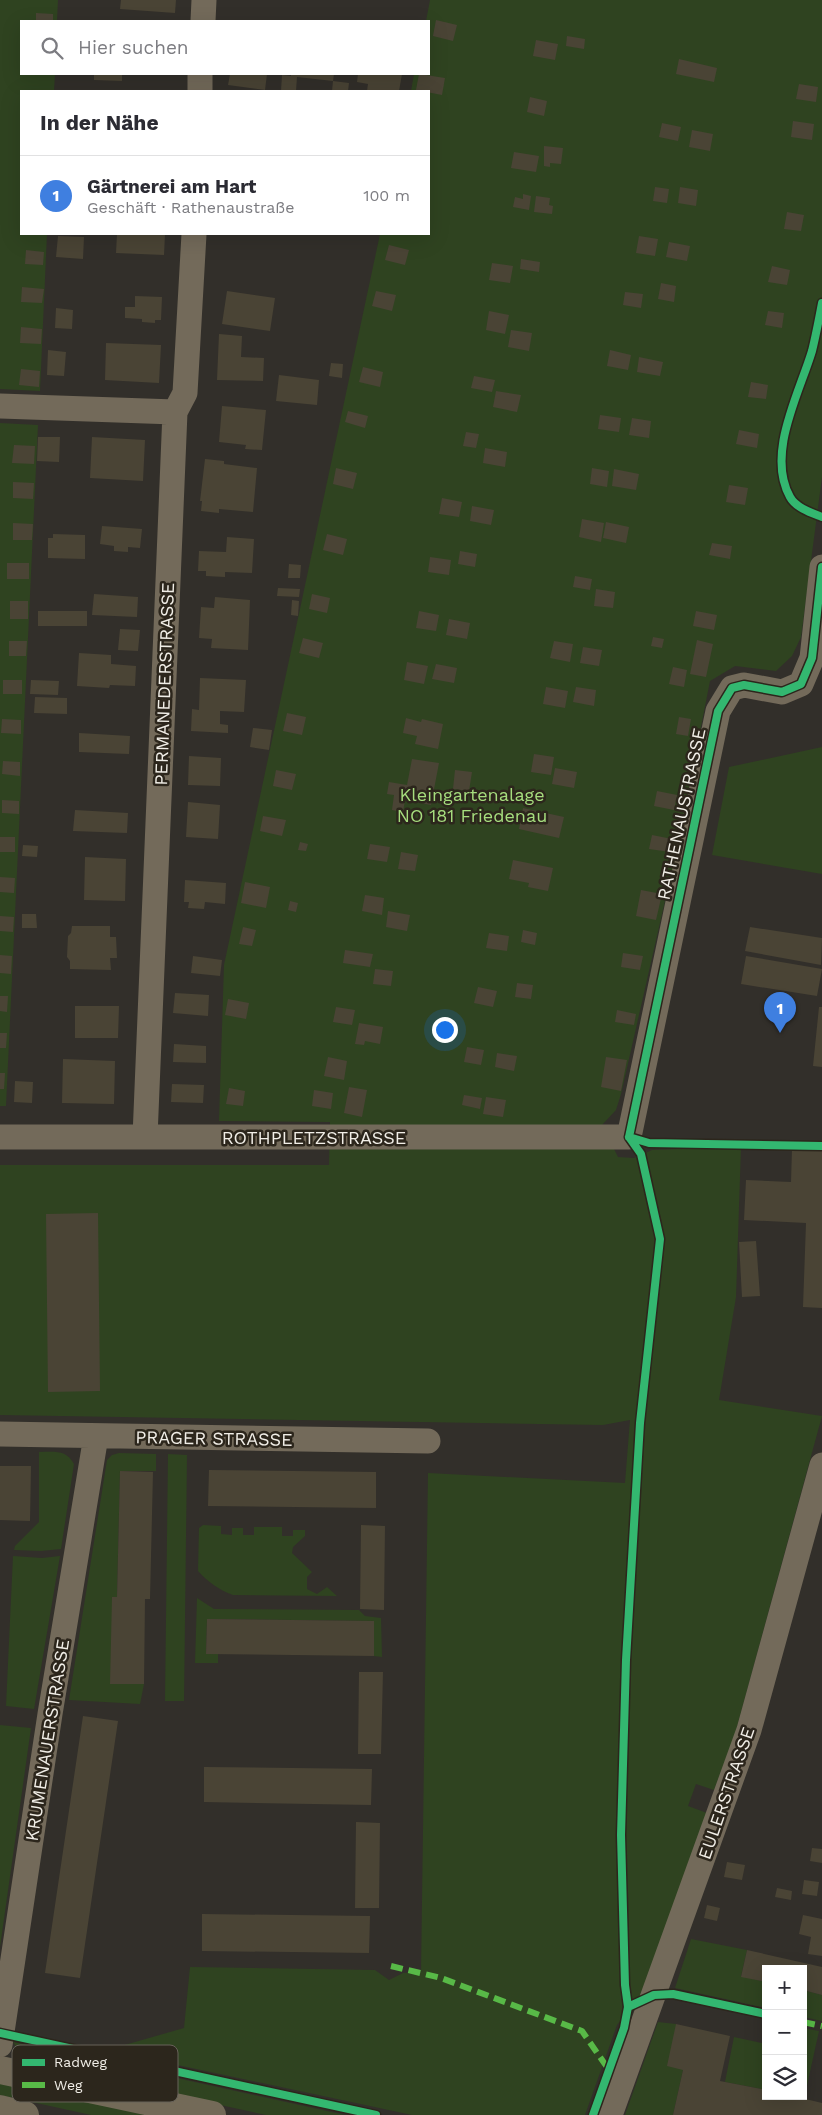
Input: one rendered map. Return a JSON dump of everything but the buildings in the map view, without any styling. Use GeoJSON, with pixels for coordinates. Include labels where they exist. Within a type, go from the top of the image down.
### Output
{"type":"FeatureCollection","features":[{"type":"Feature","properties":{"kind":"main road"},"geometry":{"type":"LineString","coordinates":[[151,2102],[212,2115]]}},
{"type":"Feature","properties":{"kind":"main road"},"geometry":{"type":"LineString","coordinates":[[0,2109],[25,2115]]}},
{"type":"Feature","properties":{"kind":"street"},"geometry":{"type":"LineString","coordinates":[[203,20],[204,0]]}},
{"type":"Feature","properties":{"kind":"street"},"geometry":{"type":"LineString","coordinates":[[200,75],[200,90]]}},
{"type":"Feature","properties":{"kind":"street","name":"PERMANEDERSTRASSE"},"geometry":{"type":"LineString","coordinates":[[145,1137],[175,412],[185,393],[194,235]]}},
{"type":"Feature","properties":{"kind":"street"},"geometry":{"type":"LineString","coordinates":[[0,406],[175,412]]}},
{"type":"Feature","properties":{"kind":"street","name":"RATHENAUSTRASSE"},"geometry":{"type":"LineString","coordinates":[[629,1137],[718,711],[732,688],[744,685],[782,692],[801,684],[812,658],[822,568]]}},
{"type":"Feature","properties":{"kind":"street","name":"ROTHPLETZSTRASSE"},"geometry":{"type":"LineString","coordinates":[[0,1137],[629,1137]]}},
{"type":"Feature","properties":{"kind":"street","name":"PRAGER STRASSE"},"geometry":{"type":"LineString","coordinates":[[0,1434],[428,1442]]}},
{"type":"Feature","properties":{"kind":"street","name":"KRUMENAUERSTRASSE"},"geometry":{"type":"LineString","coordinates":[[0,2045],[3,2000],[96,1436]]}},
{"type":"Feature","properties":{"kind":"street","name":"EULERSTRASSE"},"geometry":{"type":"LineString","coordinates":[[610,2115],[748,1730],[822,1465]]}},
{"type":"Feature","properties":{"kind":"green space"},"geometry":{"type":"Polygon","coordinates":[[[0,0],[58,0],[57,20],[20,20],[20,75],[55,75],[54,90],[20,90],[20,235],[47,235],[40,391],[0,389],[0,0]]]}},
{"type":"Feature","properties":{"kind":"green space","name":"Kleingartenalage NO 181 Friedenau"},"geometry":{"type":"Polygon","coordinates":[[[430,0],[822,0],[822,477],[801,637],[792,656],[776,671],[735,666],[710,681],[677,848],[621,1094],[616,1110],[602,1125],[618,1157],[634,1158],[652,1150],[741,1147],[736,1297],[719,1400],[822,1416],[734,1738],[714,1790],[696,1784],[688,1806],[707,1813],[644,1994],[617,2025],[585,2115],[412,2115],[178,2065],[178,2045],[124,2045],[184,2028],[190,1967],[375,1970],[389,1980],[403,1973],[421,1972],[428,1473],[625,1483],[630,1420],[603,1425],[0,1415],[0,1165],[329,1165],[330,1122],[219,1121],[224,965],[380,235],[430,235],[430,90],[411,90],[414,75],[430,75],[430,20],[426,20],[430,0]]]}},
{"type":"Feature","properties":{"kind":"green space"},"geometry":{"type":"Polygon","coordinates":[[[0,423],[38,425],[6,1106],[0,1106],[0,423]]]}},
{"type":"Feature","properties":{"kind":"green space"},"geometry":{"type":"Polygon","coordinates":[[[822,747],[822,874],[712,855],[729,767],[822,747]]]}},
{"type":"Feature","properties":{"kind":"green space"},"geometry":{"type":"Polygon","coordinates":[[[39,1452],[59,1452],[71,1459],[74,1464],[61,1549],[41,1551],[14,1550],[15,1546],[39,1522],[39,1452]]]}},
{"type":"Feature","properties":{"kind":"green space"},"geometry":{"type":"Polygon","coordinates":[[[119,1453],[156,1454],[156,1471],[120,1471],[117,1597],[111,1684],[144,1684],[140,1704],[69,1700],[107,1460],[112,1455],[119,1453]]]}},
{"type":"Feature","properties":{"kind":"green space"},"geometry":{"type":"Polygon","coordinates":[[[168,1454],[187,1455],[184,1701],[165,1701],[168,1454]]]}},
{"type":"Feature","properties":{"kind":"green space"},"geometry":{"type":"Polygon","coordinates":[[[203,1525],[221,1526],[221,1534],[232,1535],[232,1528],[243,1528],[243,1535],[254,1535],[254,1527],[282,1527],[282,1536],[293,1536],[293,1530],[305,1530],[305,1536],[293,1547],[292,1553],[312,1572],[307,1577],[307,1589],[317,1594],[327,1587],[337,1596],[233,1595],[223,1591],[198,1571],[199,1528],[203,1525]]]}},
{"type":"Feature","properties":{"kind":"green space"},"geometry":{"type":"Polygon","coordinates":[[[13,1556],[42,1558],[60,1556],[34,1709],[6,1706],[13,1556]]]}},
{"type":"Feature","properties":{"kind":"green space"},"geometry":{"type":"Polygon","coordinates":[[[197,1598],[214,1609],[359,1610],[365,1616],[381,1618],[382,1657],[374,1656],[373,1621],[207,1619],[206,1654],[218,1654],[218,1663],[195,1663],[197,1598]]]}},
{"type":"Feature","properties":{"kind":"green space"},"geometry":{"type":"Polygon","coordinates":[[[0,1725],[31,1728],[0,1947],[0,1725]]]}},
{"type":"Feature","properties":{"kind":"green space"},"geometry":{"type":"Polygon","coordinates":[[[691,1939],[747,1950],[741,1976],[762,1981],[762,2007],[675,1988],[691,1939]]]}},
{"type":"Feature","properties":{"kind":"green space"},"geometry":{"type":"Polygon","coordinates":[[[807,1991],[822,1995],[822,2021],[807,2018],[807,1991]]]}},
{"type":"Feature","properties":{"kind":"green space"},"geometry":{"type":"Polygon","coordinates":[[[658,2022],[676,2024],[683,2070],[673,2115],[625,2115],[658,2022]]]}},
{"type":"Feature","properties":{"kind":"green space"},"geometry":{"type":"Polygon","coordinates":[[[807,2029],[819,2031],[807,2085],[807,2029]]]}},
{"type":"Feature","properties":{"kind":"green space"},"geometry":{"type":"Polygon","coordinates":[[[734,2037],[762,2043],[762,2089],[725,2082],[734,2037]]]}},
{"type":"Feature","properties":{"kind":"green space"},"geometry":{"type":"Polygon","coordinates":[[[13,2042],[27,2045],[15,2045],[13,2042]]]}},
{"type":"Feature","properties":{"kind":"green space"},"geometry":{"type":"Polygon","coordinates":[[[178,2078],[345,2115],[266,2115],[178,2096],[178,2078]]]}},
{"type":"Feature","properties":{"kind":"green space"},"geometry":{"type":"Polygon","coordinates":[[[0,2079],[12,2082],[12,2098],[0,2095],[0,2079]]]}},
{"type":"Feature","properties":{"kind":"green space"},"geometry":{"type":"Polygon","coordinates":[[[32,2102],[104,2102],[162,2115],[91,2115],[32,2102]]]}},
{"type":"Feature","properties":{"kind":"marked path"},"geometry":{"type":"LineString","coordinates":[[391,1966],[441,1978],[582,2031],[609,2070]]}},
{"type":"Feature","properties":{"kind":"marked path"},"geometry":{"type":"LineString","coordinates":[[807,2023],[822,2026]]}},
{"type":"Feature","properties":{"kind":"cycle path"},"geometry":{"type":"LineString","coordinates":[[822,303],[812,351],[787,424],[781,462],[784,480],[790,497],[804,510],[822,517]]}},
{"type":"Feature","properties":{"kind":"cycle path"},"geometry":{"type":"LineString","coordinates":[[629,1137],[718,711],[732,688],[744,685],[782,692],[801,684],[812,658],[822,567]]}},
{"type":"Feature","properties":{"kind":"cycle path"},"geometry":{"type":"LineString","coordinates":[[629,1137],[649,1143],[822,1146]]}},
{"type":"Feature","properties":{"kind":"cycle path"},"geometry":{"type":"LineString","coordinates":[[593,2115],[624,2028],[628,2007],[625,1985],[621,1835],[626,1660],[640,1423],[660,1239],[641,1154],[629,1137]]}},
{"type":"Feature","properties":{"kind":"cycle path"},"geometry":{"type":"LineString","coordinates":[[628,2007],[654,1995],[673,1994],[762,2013]]}},
{"type":"Feature","properties":{"kind":"cycle path"},"geometry":{"type":"LineString","coordinates":[[0,2033],[55,2045]]}},
{"type":"Feature","properties":{"kind":"cycle path"},"geometry":{"type":"LineString","coordinates":[[178,2072],[376,2115]]}},
{"type":"Feature","properties":{"kind":"place","name":"Gärtnerei am Hart"},"geometry":{"type":"Point","coordinates":[780,1033]}}]}
